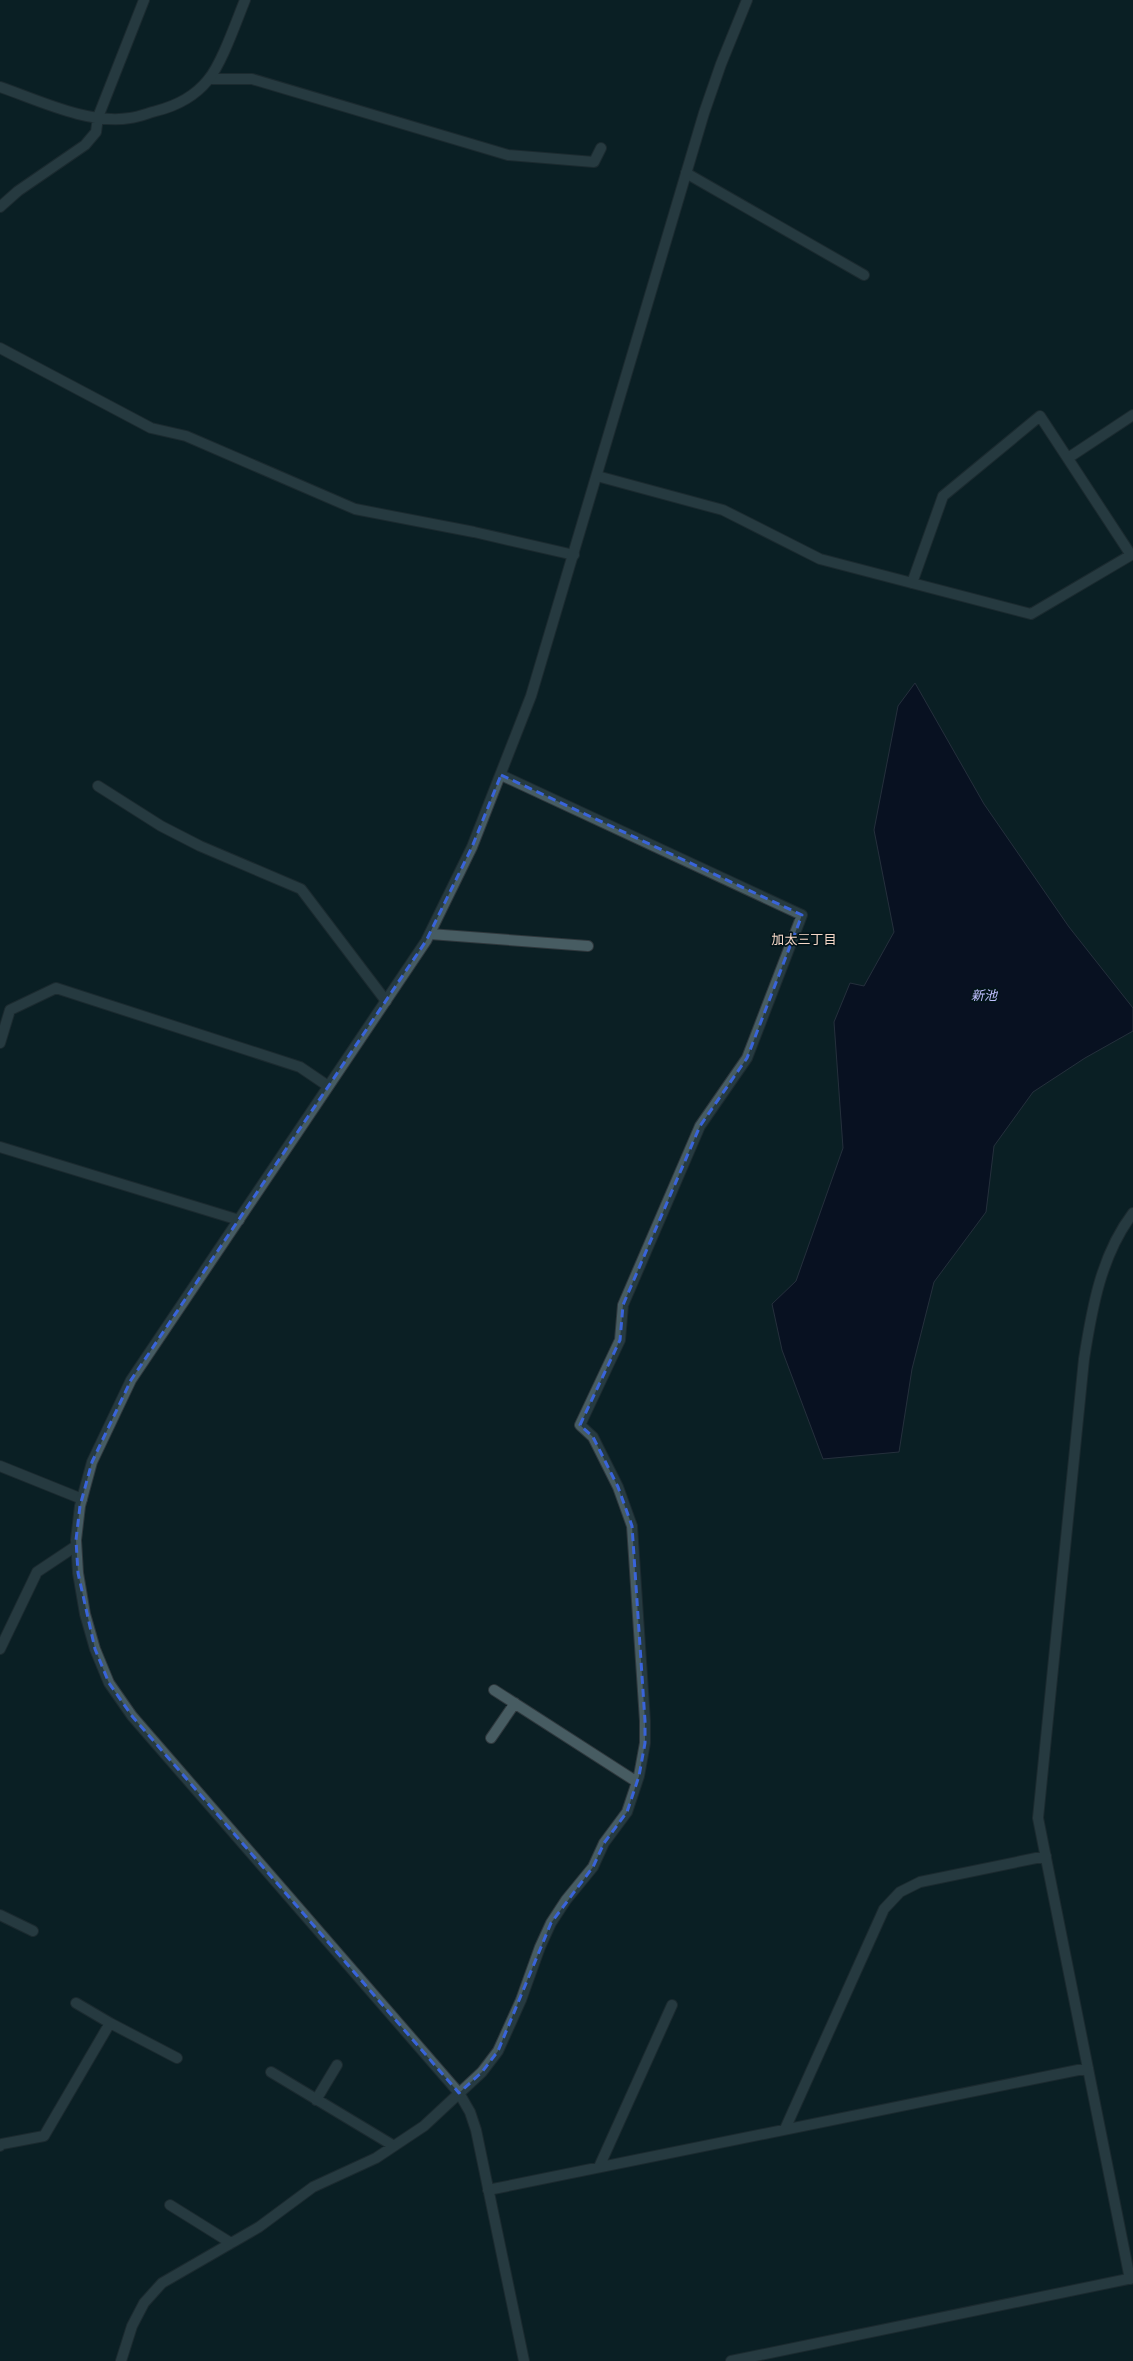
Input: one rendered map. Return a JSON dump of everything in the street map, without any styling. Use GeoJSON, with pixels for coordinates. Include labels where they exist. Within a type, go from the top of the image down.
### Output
{"type":"FeatureCollection","features":[{"type":"Feature","properties":{"kind":"street"},"geometry":{"type":"LineString","coordinates":[[0,207],[18,191],[85,145],[96,132],[98,117],[144,0]]}},
{"type":"Feature","properties":{"kind":"street"},"geometry":{"type":"LineString","coordinates":[[0,87],[85,115],[98,117],[130,118],[166,108],[194,95],[209,79],[245,0]]}},
{"type":"Feature","properties":{"kind":"street"},"geometry":{"type":"LineString","coordinates":[[524,2361],[470,2112],[459,2093],[124,1705],[109,1682],[95,1649],[85,1614],[76,1546],[82,1500],[92,1462],[131,1380],[430,934],[472,847],[531,696],[686,173],[720,64],[747,0]]}},
{"type":"Feature","properties":{"kind":"street"},"geometry":{"type":"LineString","coordinates":[[209,79],[252,79],[508,155],[594,162],[601,148]]}},
{"type":"Feature","properties":{"kind":"street"},"geometry":{"type":"LineString","coordinates":[[686,173],[864,275]]}},
{"type":"Feature","properties":{"kind":"street"},"geometry":{"type":"LineString","coordinates":[[0,348],[151,428],[186,436],[355,509],[574,555]]}},
{"type":"Feature","properties":{"kind":"street"},"geometry":{"type":"LineString","coordinates":[[1068,458],[1133,415]]}},
{"type":"Feature","properties":{"kind":"street"},"geometry":{"type":"LineString","coordinates":[[597,476],[724,510],[820,559],[912,583],[1031,614],[1132,555],[1040,416],[943,496],[912,583]]}},
{"type":"Feature","properties":{"kind":"street"},"geometry":{"type":"LineString","coordinates":[[121,2361],[132,2326],[144,2303],[162,2283],[259,2227],[313,2188],[376,2158],[424,2126],[482,2072],[498,2050],[521,2000],[540,1947],[551,1923],[566,1900],[593,1867],[604,1843],[627,1812],[637,1782],[645,1736],[632,1526],[618,1487],[592,1437],[580,1425],[620,1340],[623,1305],[696,1133],[747,1058],[802,915],[501,775]]}},
{"type":"Feature","properties":{"kind":"street"},"geometry":{"type":"LineString","coordinates":[[98,786],[168,830],[200,846],[301,890],[386,1001]]}},
{"type":"Feature","properties":{"kind":"street"},"geometry":{"type":"LineString","coordinates":[[430,934],[588,946]]}},
{"type":"Feature","properties":{"kind":"street"},"geometry":{"type":"LineString","coordinates":[[0,1043],[10,1010],[56,988],[300,1067],[328,1086]]}},
{"type":"Feature","properties":{"kind":"street"},"geometry":{"type":"LineString","coordinates":[[0,1147],[239,1220]]}},
{"type":"Feature","properties":{"kind":"street"},"geometry":{"type":"LineString","coordinates":[[731,2361],[1132,2278],[1038,1818],[1084,1359],[1092,1308],[1105,1265],[1133,1213]]}},
{"type":"Feature","properties":{"kind":"street"},"geometry":{"type":"LineString","coordinates":[[0,1466],[82,1500]]}},
{"type":"Feature","properties":{"kind":"street"},"geometry":{"type":"LineString","coordinates":[[0,1649],[37,1572],[76,1546]]}},
{"type":"Feature","properties":{"kind":"street"},"geometry":{"type":"LineString","coordinates":[[494,1690],[637,1782]]}},
{"type":"Feature","properties":{"kind":"street"},"geometry":{"type":"LineString","coordinates":[[491,1738],[515,1703]]}},
{"type":"Feature","properties":{"kind":"street"},"geometry":{"type":"LineString","coordinates":[[785,2129],[884,1908],[900,1892],[920,1882],[1046,1856]]}},
{"type":"Feature","properties":{"kind":"street"},"geometry":{"type":"LineString","coordinates":[[0,1915],[32,1931]]}},
{"type":"Feature","properties":{"kind":"street"},"geometry":{"type":"LineString","coordinates":[[76,2003],[110,2023],[177,2058]]}},
{"type":"Feature","properties":{"kind":"street"},"geometry":{"type":"LineString","coordinates":[[599,2167],[672,2005]]}},
{"type":"Feature","properties":{"kind":"street"},"geometry":{"type":"LineString","coordinates":[[0,2146],[2,2144],[44,2136],[110,2023]]}},
{"type":"Feature","properties":{"kind":"street"},"geometry":{"type":"LineString","coordinates":[[316,2100],[337,2065]]}},
{"type":"Feature","properties":{"kind":"street"},"geometry":{"type":"LineString","coordinates":[[488,2190],[1088,2068]]}},
{"type":"Feature","properties":{"kind":"street"},"geometry":{"type":"LineString","coordinates":[[271,2072],[394,2146]]}},
{"type":"Feature","properties":{"kind":"street"},"geometry":{"type":"LineString","coordinates":[[170,2205],[231,2243]]}},
{"type":"Feature","properties":{"kind":"highlighted area"},"geometry":{"type":"Polygon","coordinates":[[[501,775],[802,915],[747,1058],[700,1126],[623,1305],[620,1340],[580,1425],[593,1437],[618,1487],[632,1526],[645,1721],[645,1743],[639,1776],[627,1812],[604,1843],[593,1867],[551,1923],[498,2051],[482,2072],[459,2093],[132,1716],[109,1683],[95,1649],[78,1573],[76,1540],[80,1506],[92,1462],[112,1417],[131,1380],[426,941],[472,847],[501,775]]]}},
{"type":"Feature","properties":{"kind":"water","name":"新池"},"geometry":{"type":"Polygon","coordinates":[[[915,683],[984,804],[1069,927],[1133,1008],[1133,1031],[1085,1058],[1033,1092],[994,1146],[986,1212],[934,1282],[912,1369],[899,1452],[823,1459],[782,1350],[772,1304],[796,1281],[843,1148],[834,1022],[850,983],[864,986],[894,932],[874,830],[898,706],[915,683]]]}},
{"type":"Feature","properties":{"kind":"district","name":"加太三丁目"},"geometry":{"type":"Point","coordinates":[804,939]}}]}
